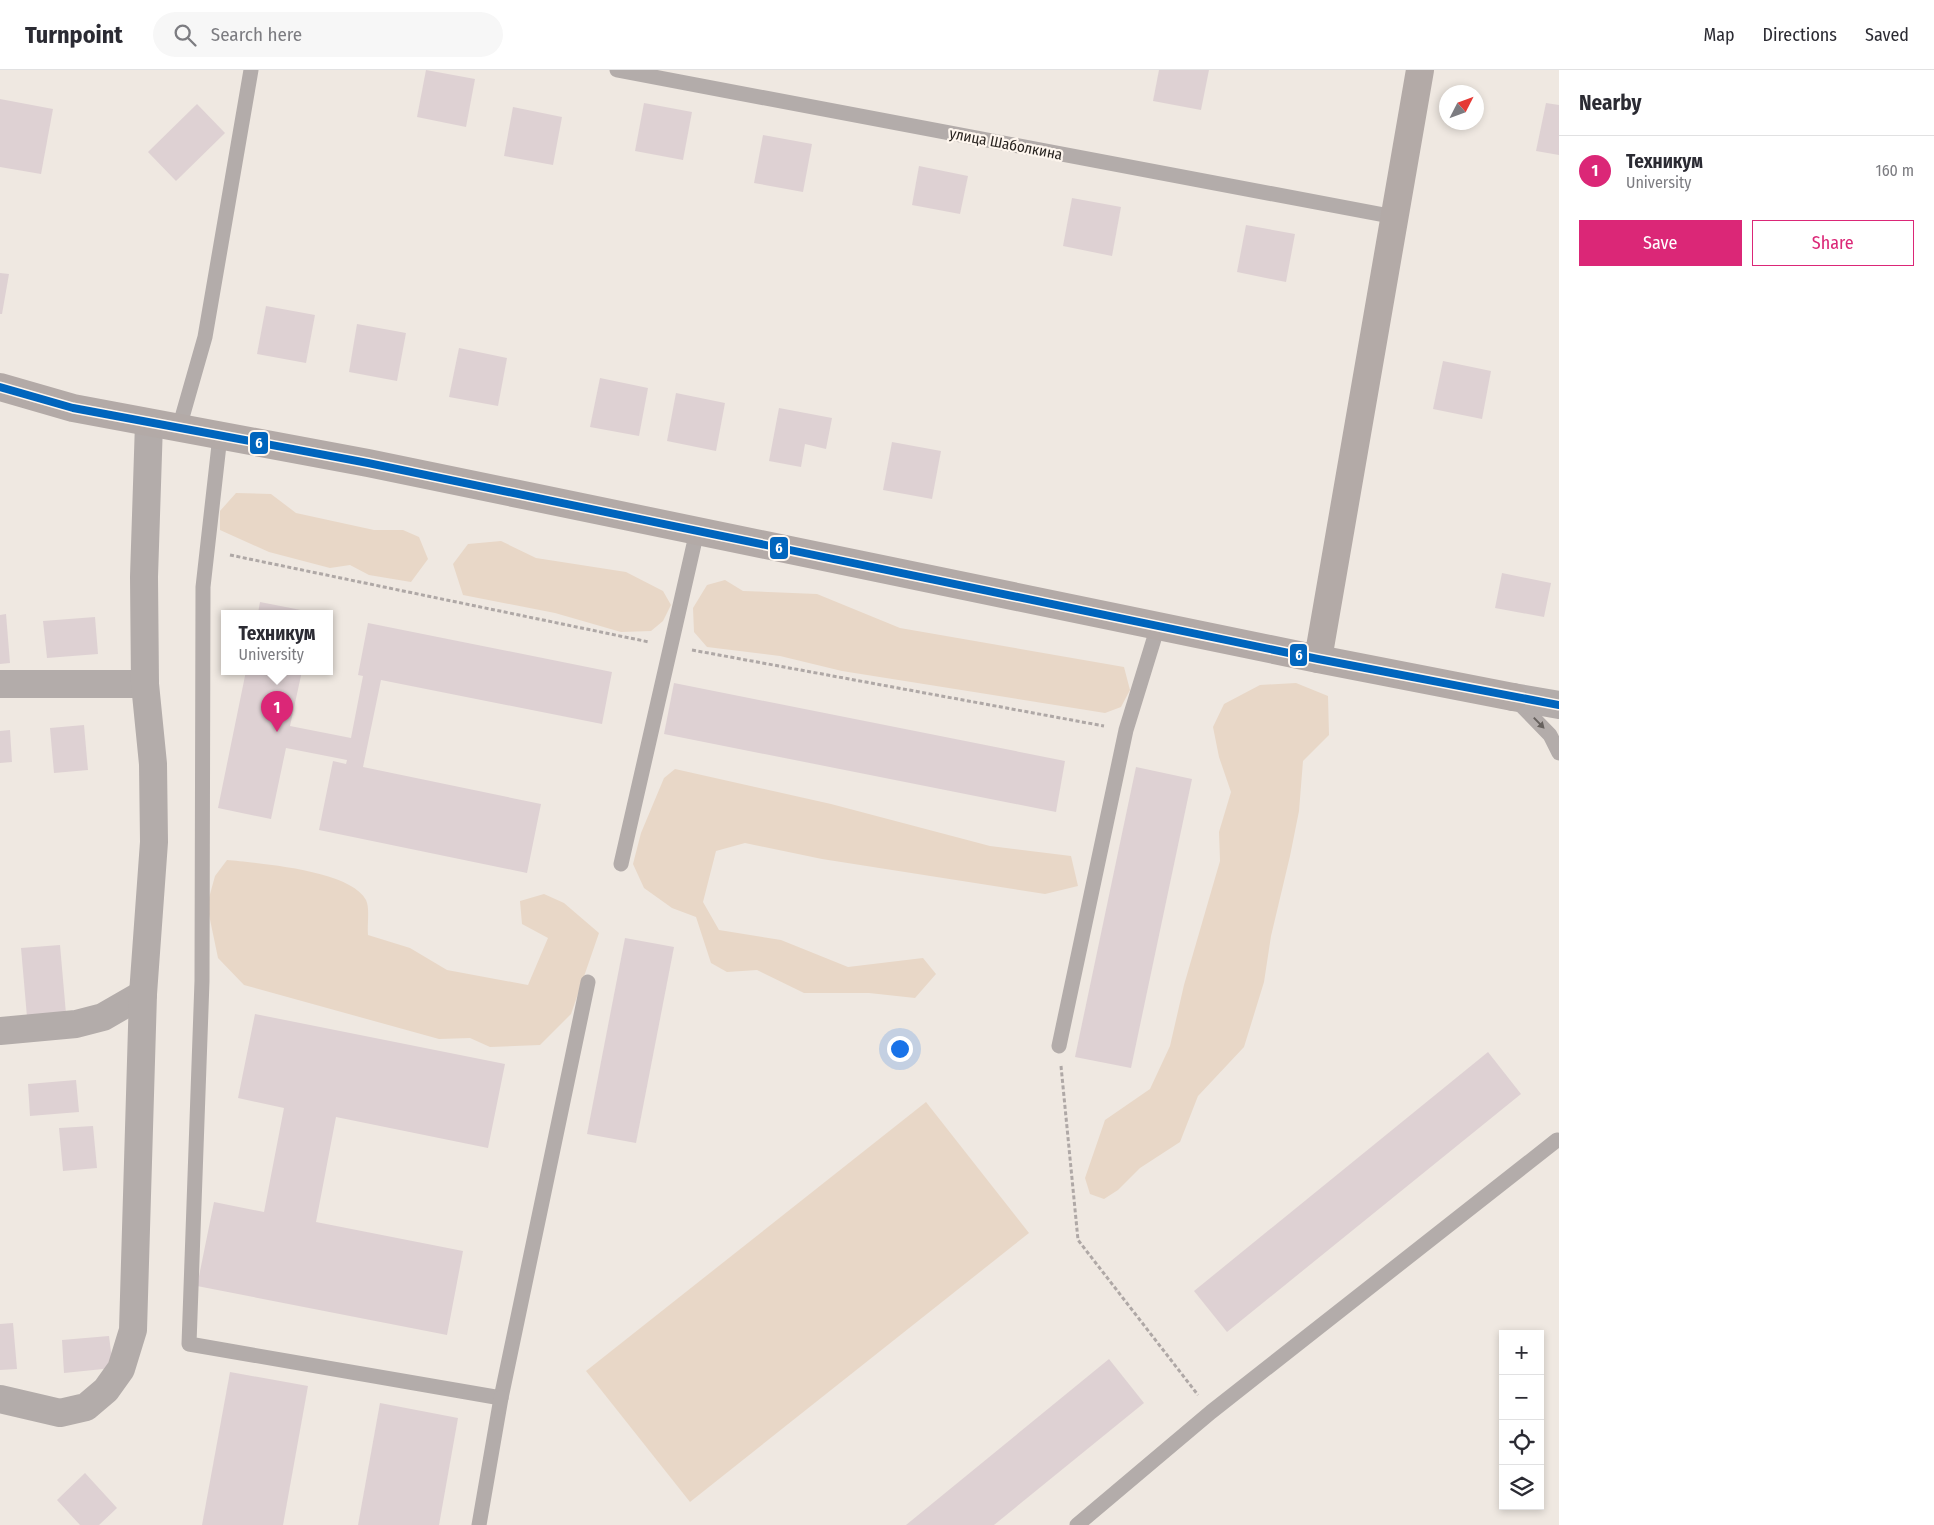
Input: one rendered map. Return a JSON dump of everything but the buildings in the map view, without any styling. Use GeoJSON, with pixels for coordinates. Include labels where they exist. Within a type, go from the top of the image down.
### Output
{"type":"FeatureCollection","features":[{"type":"Feature","properties":{"kind":"main road"},"geometry":{"type":"LineString","coordinates":[[1318,659],[1420,70]]}},
{"type":"Feature","properties":{"kind":"main road"},"geometry":{"type":"LineString","coordinates":[[0,387],[73,408],[368,463],[1318,659],[1513,697]]}},
{"type":"Feature","properties":{"kind":"street"},"geometry":{"type":"LineString","coordinates":[[0,1399],[60,1413],[86,1407],[106,1390],[121,1369],[133,1330],[143,994],[154,842],[153,764],[145,684],[144,577],[149,423]]}},
{"type":"Feature","properties":{"kind":"street"},"geometry":{"type":"LineString","coordinates":[[0,684],[145,684]]}},
{"type":"Feature","properties":{"kind":"street"},"geometry":{"type":"LineString","coordinates":[[1513,697],[1559,705]]}},
{"type":"Feature","properties":{"kind":"street"},"geometry":{"type":"LineString","coordinates":[[0,1030],[76,1024],[103,1017],[143,994]]}},
{"type":"Feature","properties":{"kind":"lane"},"geometry":{"type":"LineString","coordinates":[[179,428],[205,337],[250,70]]}},
{"type":"Feature","properties":{"kind":"lane","name":"улица Шаболкина"},"geometry":{"type":"LineString","coordinates":[[617,70],[1395,217]]}},
{"type":"Feature","properties":{"kind":"lane"},"geometry":{"type":"LineString","coordinates":[[220,436],[203,587],[202,981],[189,1344],[501,1398]]}},
{"type":"Feature","properties":{"kind":"lane"},"geometry":{"type":"LineString","coordinates":[[621,864],[697,531]]}},
{"type":"Feature","properties":{"kind":"lane"},"geometry":{"type":"LineString","coordinates":[[1058,1046],[1126,730],[1158,626]]}},
{"type":"Feature","properties":{"kind":"lane"},"geometry":{"type":"LineString","coordinates":[[1513,697],[1550,735],[1559,753]]}},
{"type":"Feature","properties":{"kind":"lane"},"geometry":{"type":"LineString","coordinates":[[478,1525],[501,1398],[588,982]]}},
{"type":"Feature","properties":{"kind":"lane"},"geometry":{"type":"LineString","coordinates":[[1078,1525],[1211,1412],[1558,1140]]}},
{"type":"Feature","properties":{"kind":"path"},"geometry":{"type":"LineString","coordinates":[[1058,1046],[1078,1240],[1211,1412]]}},
{"type":"Feature","properties":{"kind":"shaded area"},"geometry":{"type":"Polygon","coordinates":[[[236,493],[271,494],[296,513],[374,530],[403,530],[419,537],[428,559],[411,582],[369,575],[350,565],[330,568],[269,552],[220,530],[220,511],[236,493]]]}},
{"type":"Feature","properties":{"kind":"shaded area"},"geometry":{"type":"Polygon","coordinates":[[[501,541],[536,558],[626,572],[663,591],[671,605],[663,621],[651,631],[621,632],[555,613],[463,595],[453,564],[468,544],[501,541]]]}},
{"type":"Feature","properties":{"kind":"shaded area"},"geometry":{"type":"Polygon","coordinates":[[[725,580],[743,591],[817,594],[900,628],[1124,667],[1130,690],[1121,707],[1105,713],[842,671],[780,656],[707,647],[694,632],[693,608],[707,585],[725,580]]]}},
{"type":"Feature","properties":{"kind":"shaded area"},"geometry":{"type":"Polygon","coordinates":[[[1296,683],[1328,696],[1329,735],[1303,761],[1299,811],[1290,856],[1271,936],[1264,982],[1244,1047],[1198,1096],[1180,1142],[1140,1168],[1118,1190],[1104,1199],[1090,1194],[1085,1178],[1105,1120],[1150,1089],[1170,1046],[1184,985],[1220,861],[1219,832],[1231,792],[1219,757],[1213,727],[1224,704],[1260,685],[1296,683]]]}},
{"type":"Feature","properties":{"kind":"shaded area"},"geometry":{"type":"Polygon","coordinates":[[[675,769],[831,804],[990,846],[1071,856],[1078,886],[1045,894],[822,859],[745,843],[716,851],[703,902],[719,930],[781,940],[848,967],[923,958],[936,974],[915,998],[869,993],[804,993],[757,970],[727,972],[711,963],[696,917],[672,908],[644,888],[633,864],[641,833],[664,778],[675,769]]]}},
{"type":"Feature","properties":{"kind":"shaded area"},"geometry":{"type":"Polygon","coordinates":[[[227,860],[302,870],[342,882],[357,890],[366,900],[368,935],[410,948],[447,970],[528,985],[548,938],[522,924],[520,901],[544,894],[564,903],[599,933],[571,1014],[540,1045],[490,1047],[470,1038],[439,1039],[244,985],[218,958],[207,905],[215,876],[227,860]]]}},
{"type":"Feature","properties":{"kind":"shaded area"},"geometry":{"type":"Polygon","coordinates":[[[926,1102],[1029,1233],[690,1502],[586,1371],[926,1102]]]}},
{"type":"Feature","properties":{"kind":"transit line","name":"6"},"geometry":{"type":"LineString","coordinates":[[0,387],[73,408],[368,463],[1318,659],[1559,705]]}},
{"type":"Feature","properties":{"kind":"place","name":"Техникум"},"geometry":{"type":"Point","coordinates":[277,732]}}]}
